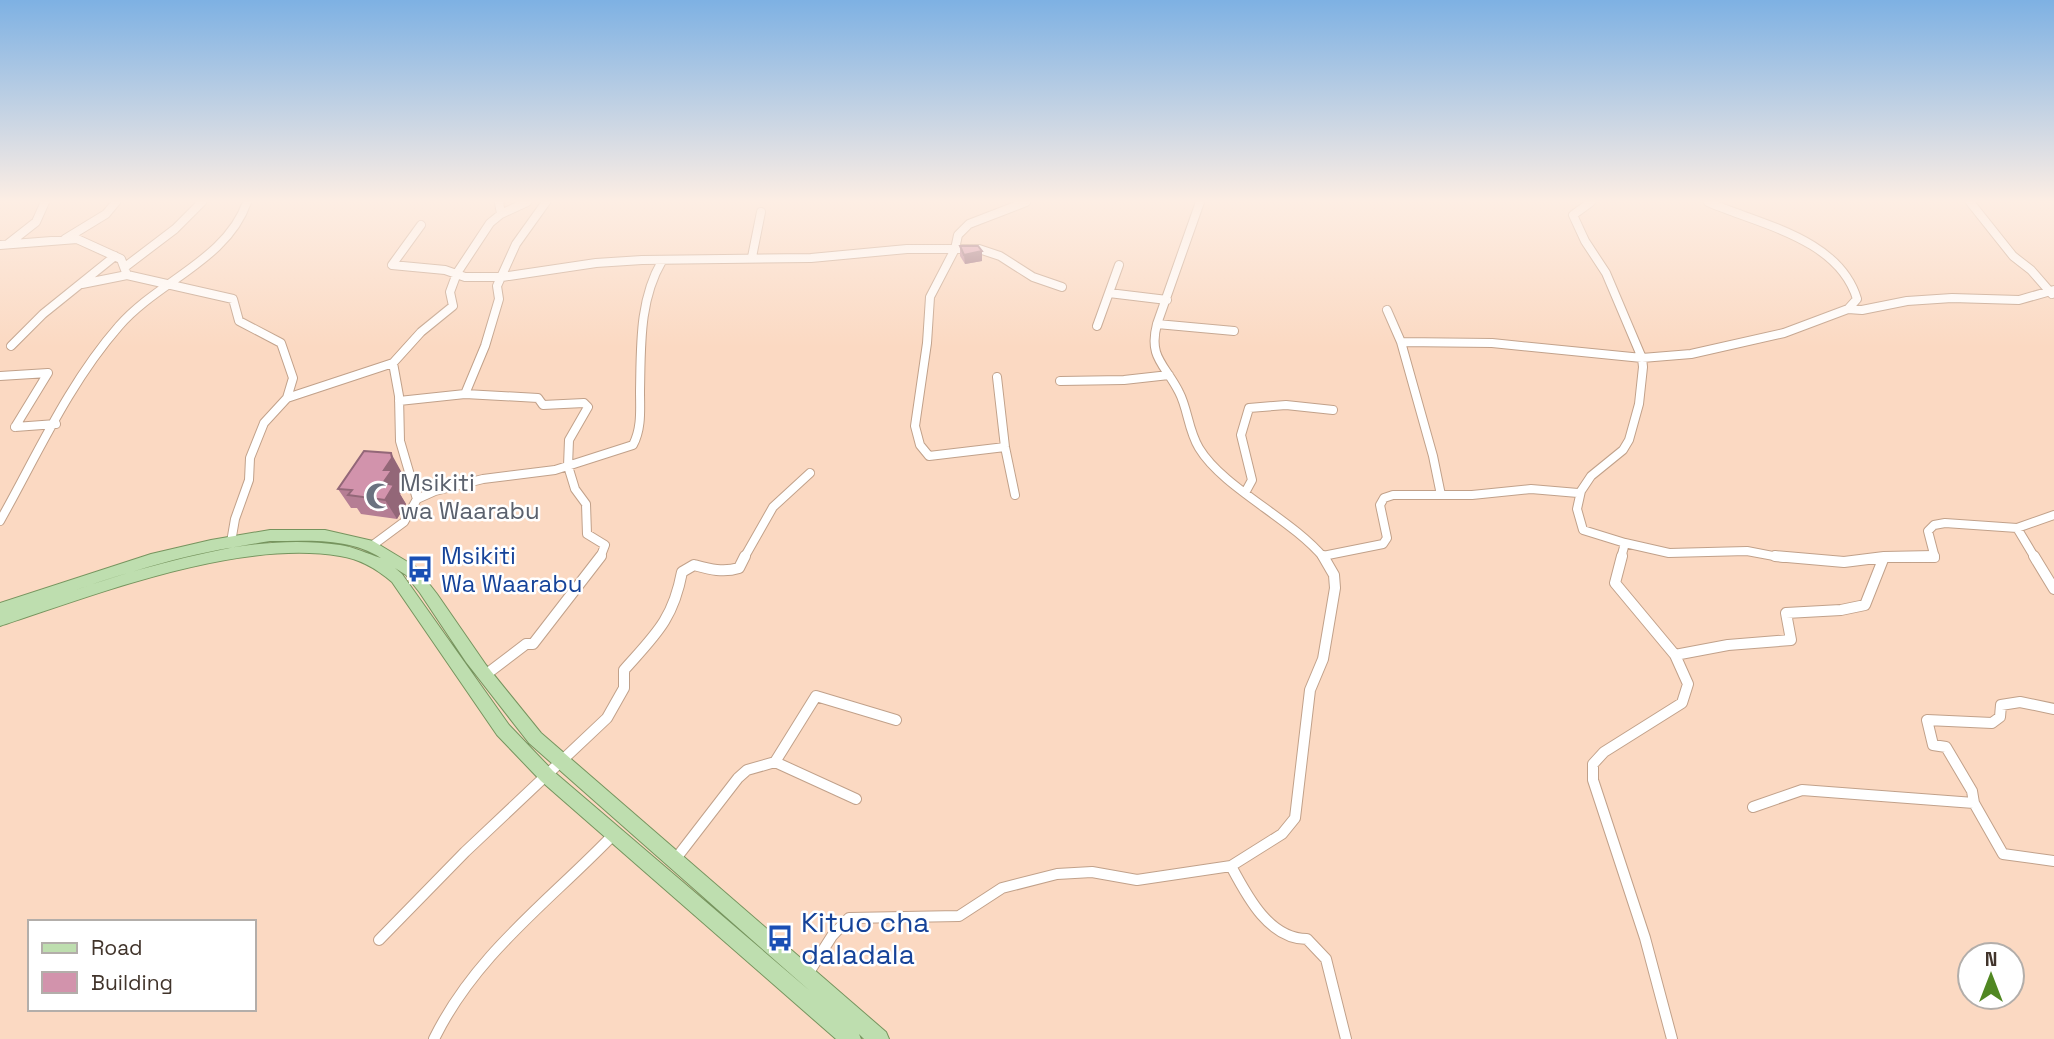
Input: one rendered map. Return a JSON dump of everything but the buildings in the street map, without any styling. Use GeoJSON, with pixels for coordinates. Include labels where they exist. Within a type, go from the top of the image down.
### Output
{"type":"FeatureCollection","features":[{"type":"Feature","properties":{"kind":"main road"},"geometry":{"type":"LineString","coordinates":[[0,609],[154,559],[230,542],[309,534],[341,536],[373,545],[392,555],[411,572],[484,676],[535,738],[879,1039]]}},
{"type":"Feature","properties":{"kind":"main road"},"geometry":{"type":"LineString","coordinates":[[0,620],[164,569],[231,554],[294,547],[336,550],[381,564],[397,578],[475,694],[503,730],[547,776],[851,1039]]}},
{"type":"Feature","properties":{"kind":"street"},"geometry":{"type":"LineString","coordinates":[[103,250],[121,260],[126,271],[163,283],[233,299],[239,321],[281,342],[293,378],[287,398],[264,423],[250,458],[249,480],[230,542]]}},
{"type":"Feature","properties":{"kind":"street"},"geometry":{"type":"LineString","coordinates":[[72,291],[85,282],[126,271],[150,250]]}},
{"type":"Feature","properties":{"kind":"street"},"geometry":{"type":"LineString","coordinates":[[0,522],[95,355],[127,318],[163,283],[209,250]]}},
{"type":"Feature","properties":{"kind":"street"},"geometry":{"type":"LineString","coordinates":[[403,250],[392,265],[457,273],[465,277],[502,277],[596,263],[682,258],[811,258],[883,250]]}},
{"type":"Feature","properties":{"kind":"street"},"geometry":{"type":"LineString","coordinates":[[287,398],[393,363],[421,332],[453,306],[450,292],[457,273],[472,250]]}},
{"type":"Feature","properties":{"kind":"street"},"geometry":{"type":"LineString","coordinates":[[466,394],[485,346],[500,294],[497,286],[513,250]]}},
{"type":"Feature","properties":{"kind":"street"},"geometry":{"type":"LineString","coordinates":[[752,257],[753,250]]}},
{"type":"Feature","properties":{"kind":"street"},"geometry":{"type":"LineString","coordinates":[[954,250],[930,297],[915,430],[929,456],[1005,447]]}},
{"type":"Feature","properties":{"kind":"street"},"geometry":{"type":"LineString","coordinates":[[991,250],[1011,260],[1027,274],[1062,287]]}},
{"type":"Feature","properties":{"kind":"street"},"geometry":{"type":"LineString","coordinates":[[806,977],[832,936],[849,918],[959,916],[1002,888],[1056,874],[1092,872],[1137,880],[1231,866],[1282,834],[1295,818],[1301,783],[1304,725],[1310,690],[1323,659],[1335,588],[1334,575],[1323,556],[1226,477],[1200,450],[1190,430],[1180,393],[1156,356],[1152,342],[1184,250]]}},
{"type":"Feature","properties":{"kind":"street"},"geometry":{"type":"LineString","coordinates":[[1591,250],[1606,273],[1642,358],[1644,372],[1642,391],[1625,448],[1597,470],[1578,493],[1577,518],[1583,530],[1670,553],[1747,551],[1793,560],[1844,562],[1884,557],[1936,558],[1928,539],[1928,531],[1934,525],[1945,523],[2017,528],[2054,515]]}},
{"type":"Feature","properties":{"kind":"street"},"geometry":{"type":"LineString","coordinates":[[1815,250],[1845,276],[1857,293],[1857,299],[1848,309]]}},
{"type":"Feature","properties":{"kind":"street"},"geometry":{"type":"LineString","coordinates":[[1401,342],[1493,342],[1642,358],[1692,354],[1784,333],[1848,309],[1862,310],[1907,301],[1952,298],[2020,300],[2052,292],[2008,250]]}},
{"type":"Feature","properties":{"kind":"street"},"geometry":{"type":"LineString","coordinates":[[11,346],[43,314],[115,256]]}},
{"type":"Feature","properties":{"kind":"street"},"geometry":{"type":"LineString","coordinates":[[373,545],[404,522],[417,499],[454,484],[555,471],[633,445],[638,437],[642,330],[655,272],[662,261]]}},
{"type":"Feature","properties":{"kind":"street"},"geometry":{"type":"LineString","coordinates":[[1097,326],[1119,265]]}},
{"type":"Feature","properties":{"kind":"street"},"geometry":{"type":"LineString","coordinates":[[1109,293],[1167,300]]}},
{"type":"Feature","properties":{"kind":"street"},"geometry":{"type":"LineString","coordinates":[[1387,310],[1401,342],[1414,396],[1436,461],[1441,495]]}},
{"type":"Feature","properties":{"kind":"street"},"geometry":{"type":"LineString","coordinates":[[1157,324],[1234,331]]}},
{"type":"Feature","properties":{"kind":"street"},"geometry":{"type":"LineString","coordinates":[[393,363],[399,401],[400,440],[417,499]]}},
{"type":"Feature","properties":{"kind":"street"},"geometry":{"type":"LineString","coordinates":[[0,376],[48,373],[15,427],[56,424]]}},
{"type":"Feature","properties":{"kind":"street"},"geometry":{"type":"LineString","coordinates":[[1060,381],[1124,380],[1169,375]]}},
{"type":"Feature","properties":{"kind":"street"},"geometry":{"type":"LineString","coordinates":[[997,377],[1005,447],[1016,495]]}},
{"type":"Feature","properties":{"kind":"street"},"geometry":{"type":"LineString","coordinates":[[399,401],[466,394],[538,398],[543,405],[584,403],[589,407],[569,440],[568,466],[575,489],[586,504],[587,534],[600,540],[605,549],[566,598],[560,612],[533,644],[526,645],[484,676]]}},
{"type":"Feature","properties":{"kind":"street"},"geometry":{"type":"LineString","coordinates":[[1246,491],[1252,480],[1243,447],[1241,423],[1249,408],[1286,405],[1333,410]]}},
{"type":"Feature","properties":{"kind":"street"},"geometry":{"type":"LineString","coordinates":[[379,940],[465,852],[607,718],[624,688],[624,670],[666,622],[677,599],[682,572],[694,565],[718,571],[733,571],[739,568],[773,507],[810,473]]}},
{"type":"Feature","properties":{"kind":"street"},"geometry":{"type":"LineString","coordinates":[[1323,556],[1383,544],[1387,538],[1380,505],[1384,498],[1413,493],[1472,495],[1531,489],[1578,493]]}},
{"type":"Feature","properties":{"kind":"street"},"geometry":{"type":"LineString","coordinates":[[2017,528],[2054,589]]}},
{"type":"Feature","properties":{"kind":"street"},"geometry":{"type":"LineString","coordinates":[[1625,543],[1615,583],[1675,655],[1688,684],[1682,704],[1604,752],[1593,764],[1593,780],[1645,938],[1672,1039]]}},
{"type":"Feature","properties":{"kind":"street"},"geometry":{"type":"LineString","coordinates":[[1675,655],[1728,645],[1791,640],[1792,633],[1786,613],[1865,606],[1884,557]]}},
{"type":"Feature","properties":{"kind":"street"},"geometry":{"type":"LineString","coordinates":[[775,762],[816,696],[896,720]]}},
{"type":"Feature","properties":{"kind":"street"},"geometry":{"type":"LineString","coordinates":[[2054,709],[2016,701],[2004,702],[2001,705],[2000,717],[1992,723],[1927,720],[1926,724],[1933,744],[1947,747],[1972,791],[1974,803],[2003,853],[2054,861]]}},
{"type":"Feature","properties":{"kind":"street"},"geometry":{"type":"LineString","coordinates":[[674,861],[747,770],[775,762],[856,799]]}},
{"type":"Feature","properties":{"kind":"street"},"geometry":{"type":"LineString","coordinates":[[1753,807],[1783,792],[1802,790],[1974,803]]}},
{"type":"Feature","properties":{"kind":"street"},"geometry":{"type":"LineString","coordinates":[[434,1039],[447,1009],[464,981],[496,946],[558,891],[615,833]]}},
{"type":"Feature","properties":{"kind":"street"},"geometry":{"type":"LineString","coordinates":[[1231,866],[1253,904],[1266,918],[1290,938],[1307,939],[1326,958],[1346,1039]]}},
{"type":"Feature","properties":{"kind":"place","name":"Msikiti wa Waarabu"},"geometry":{"type":"Point","coordinates":[379,496]}},
{"type":"Feature","properties":{"kind":"place","name":"Msikiti Wa Waarabu"},"geometry":{"type":"Point","coordinates":[420,569]}},
{"type":"Feature","properties":{"kind":"place","name":"Kituo cha daladala"},"geometry":{"type":"Point","coordinates":[780,938]}}]}
